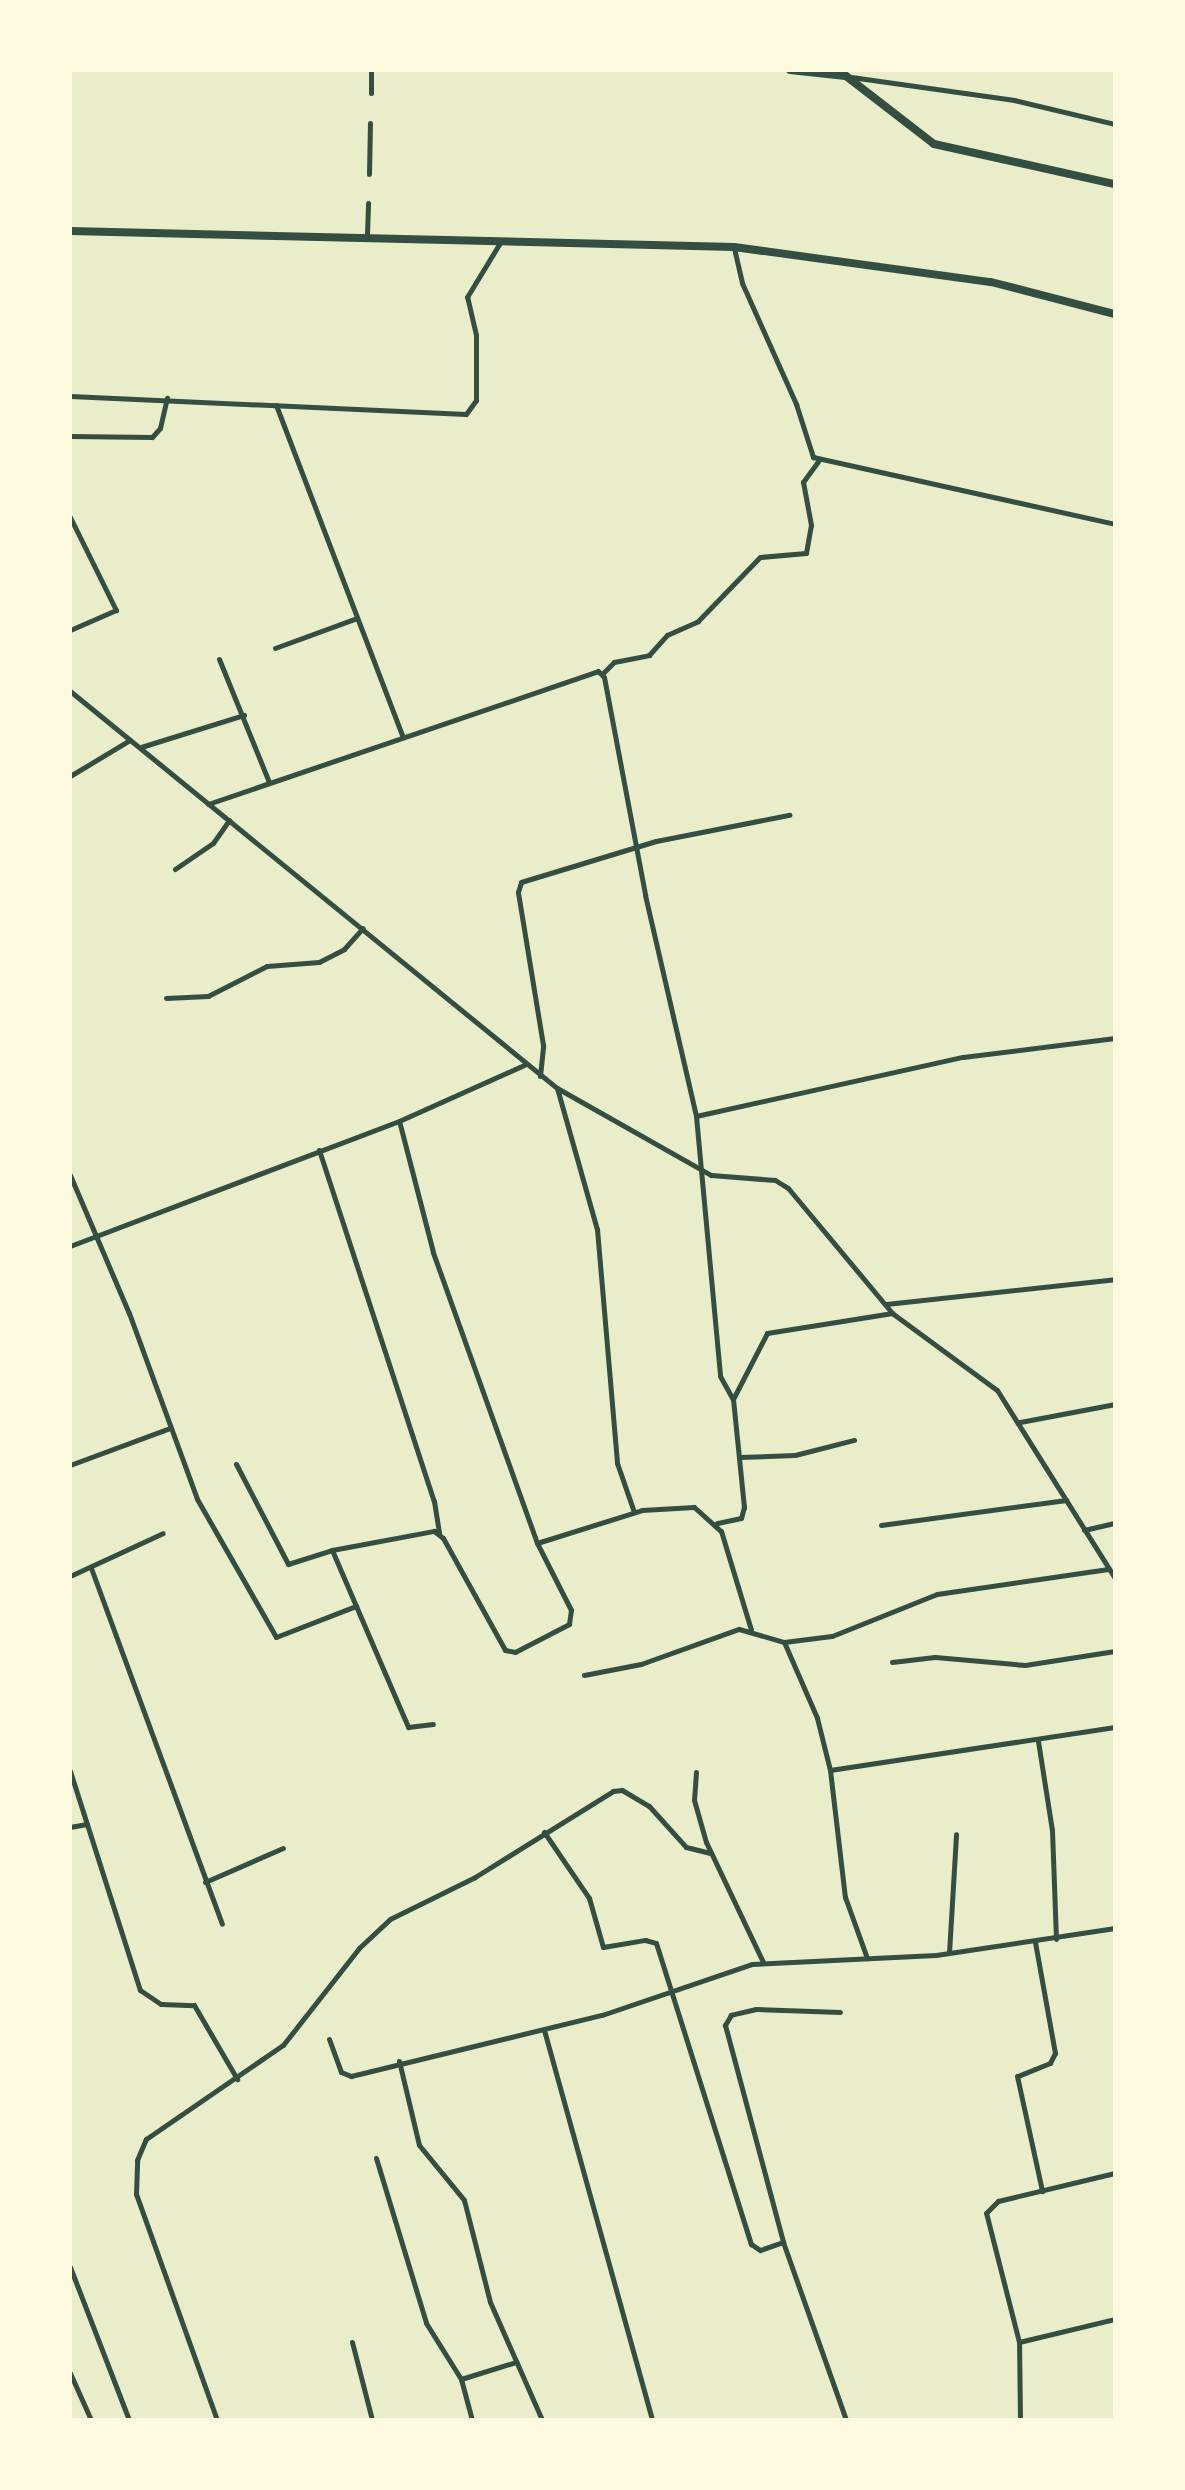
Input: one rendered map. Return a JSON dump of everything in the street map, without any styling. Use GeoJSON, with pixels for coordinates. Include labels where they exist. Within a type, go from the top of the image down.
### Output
{"type":"FeatureCollection","features":[{"type":"Feature","properties":{"kind":"main road"},"geometry":{"type":"LineString","coordinates":[[790,70],[846,76],[934,144],[1115,184]]}},
{"type":"Feature","properties":{"kind":"main road"},"geometry":{"type":"LineString","coordinates":[[70,231],[367,234],[734,247],[991,282],[1115,314]]}},
{"type":"Feature","properties":{"kind":"street"},"geometry":{"type":"LineString","coordinates":[[371,70],[371,93]]}},
{"type":"Feature","properties":{"kind":"street"},"geometry":{"type":"LineString","coordinates":[[846,76],[1014,100],[1115,124]]}},
{"type":"Feature","properties":{"kind":"street"},"geometry":{"type":"LineString","coordinates":[[369,174],[370,123]]}},
{"type":"Feature","properties":{"kind":"street"},"geometry":{"type":"LineString","coordinates":[[367,234],[368,203]]}},
{"type":"Feature","properties":{"kind":"street"},"geometry":{"type":"LineString","coordinates":[[70,396],[167,398],[466,414],[476,400],[476,335],[467,297],[501,241]]}},
{"type":"Feature","properties":{"kind":"street"},"geometry":{"type":"LineString","coordinates":[[734,247],[742,283],[796,404],[807,447],[818,461],[1115,524]]}},
{"type":"Feature","properties":{"kind":"street"},"geometry":{"type":"LineString","coordinates":[[70,436],[152,437],[160,428],[167,398]]}},
{"type":"Feature","properties":{"kind":"street"},"geometry":{"type":"LineString","coordinates":[[276,405],[403,737]]}},
{"type":"Feature","properties":{"kind":"street"},"geometry":{"type":"LineString","coordinates":[[602,674],[614,662],[649,655],[667,635],[698,621],[760,557],[806,553],[811,525],[803,482],[818,461]]}},
{"type":"Feature","properties":{"kind":"street"},"geometry":{"type":"LineString","coordinates":[[70,517],[116,610],[70,630]]}},
{"type":"Feature","properties":{"kind":"street"},"geometry":{"type":"LineString","coordinates":[[275,648],[357,618]]}},
{"type":"Feature","properties":{"kind":"street"},"geometry":{"type":"LineString","coordinates":[[219,659],[269,782]]}},
{"type":"Feature","properties":{"kind":"street"},"geometry":{"type":"LineString","coordinates":[[208,804],[594,671],[602,674]]}},
{"type":"Feature","properties":{"kind":"street"},"geometry":{"type":"LineString","coordinates":[[602,674],[696,1116],[720,1376],[733,1399],[744,1514],[717,1523]]}},
{"type":"Feature","properties":{"kind":"street"},"geometry":{"type":"LineString","coordinates":[[70,691],[363,928],[524,1065],[557,1088],[701,1171],[781,1183],[892,1313],[992,1384],[1020,1422],[1115,1578]]}},
{"type":"Feature","properties":{"kind":"street"},"geometry":{"type":"LineString","coordinates":[[140,747],[244,715]]}},
{"type":"Feature","properties":{"kind":"street"},"geometry":{"type":"LineString","coordinates":[[70,776],[130,740]]}},
{"type":"Feature","properties":{"kind":"street"},"geometry":{"type":"LineString","coordinates":[[540,1076],[543,1045],[518,886],[526,878],[639,847],[789,815]]}},
{"type":"Feature","properties":{"kind":"street"},"geometry":{"type":"LineString","coordinates":[[175,869],[213,843],[229,820]]}},
{"type":"Feature","properties":{"kind":"street"},"geometry":{"type":"LineString","coordinates":[[166,998],[208,996],[267,966],[319,962],[344,949],[363,928]]}},
{"type":"Feature","properties":{"kind":"street"},"geometry":{"type":"LineString","coordinates":[[696,1116],[963,1057],[1115,1038]]}},
{"type":"Feature","properties":{"kind":"street"},"geometry":{"type":"LineString","coordinates":[[70,1246],[92,1235],[399,1121],[524,1065]]}},
{"type":"Feature","properties":{"kind":"street"},"geometry":{"type":"LineString","coordinates":[[557,1088],[597,1229],[617,1463],[634,1512]]}},
{"type":"Feature","properties":{"kind":"street"},"geometry":{"type":"LineString","coordinates":[[319,1150],[434,1501],[439,1533],[510,1653],[554,1634],[571,1619],[571,1610],[537,1543],[433,1252],[399,1121]]}},
{"type":"Feature","properties":{"kind":"street"},"geometry":{"type":"LineString","coordinates":[[70,1175],[92,1235],[129,1313],[197,1499],[276,1637],[356,1606]]}},
{"type":"Feature","properties":{"kind":"street"},"geometry":{"type":"LineString","coordinates":[[885,1305],[1115,1279]]}},
{"type":"Feature","properties":{"kind":"street"},"geometry":{"type":"LineString","coordinates":[[733,1399],[767,1333],[892,1313]]}},
{"type":"Feature","properties":{"kind":"street"},"geometry":{"type":"LineString","coordinates":[[1020,1422],[1115,1404]]}},
{"type":"Feature","properties":{"kind":"street"},"geometry":{"type":"LineString","coordinates":[[70,1465],[170,1428]]}},
{"type":"Feature","properties":{"kind":"street"},"geometry":{"type":"LineString","coordinates":[[739,1457],[795,1455],[854,1440]]}},
{"type":"Feature","properties":{"kind":"street"},"geometry":{"type":"LineString","coordinates":[[236,1464],[285,1562],[332,1550],[439,1533]]}},
{"type":"Feature","properties":{"kind":"street"},"geometry":{"type":"LineString","coordinates":[[881,1525],[1066,1500]]}},
{"type":"Feature","properties":{"kind":"street"},"geometry":{"type":"LineString","coordinates":[[537,1543],[634,1512],[694,1507],[717,1523],[752,1631]]}},
{"type":"Feature","properties":{"kind":"street"},"geometry":{"type":"LineString","coordinates":[[1084,1530],[1115,1523]]}},
{"type":"Feature","properties":{"kind":"street"},"geometry":{"type":"LineString","coordinates":[[70,1576],[163,1533]]}},
{"type":"Feature","properties":{"kind":"street"},"geometry":{"type":"LineString","coordinates":[[332,1550],[408,1727],[433,1724]]}},
{"type":"Feature","properties":{"kind":"street"},"geometry":{"type":"LineString","coordinates":[[91,1568],[222,1924]]}},
{"type":"Feature","properties":{"kind":"street"},"geometry":{"type":"LineString","coordinates":[[584,1675],[641,1664],[733,1631],[752,1631],[784,1642],[832,1636],[937,1594],[1108,1569]]}},
{"type":"Feature","properties":{"kind":"street"},"geometry":{"type":"LineString","coordinates":[[784,1642],[817,1718],[830,1770],[845,1897],[867,1958]]}},
{"type":"Feature","properties":{"kind":"street"},"geometry":{"type":"LineString","coordinates":[[892,1662],[935,1657],[1025,1665],[1115,1651]]}},
{"type":"Feature","properties":{"kind":"street"},"geometry":{"type":"LineString","coordinates":[[830,1770],[895,1762],[941,1750],[1038,1741],[1115,1727]]}},
{"type":"Feature","properties":{"kind":"street"},"geometry":{"type":"LineString","coordinates":[[1038,1741],[1052,1830],[1056,1939]]}},
{"type":"Feature","properties":{"kind":"street"},"geometry":{"type":"LineString","coordinates":[[70,1771],[140,1990],[161,2004],[194,2005],[237,2079]]}},
{"type":"Feature","properties":{"kind":"street"},"geometry":{"type":"LineString","coordinates":[[696,1772],[696,1810],[710,1853],[763,1962]]}},
{"type":"Feature","properties":{"kind":"street"},"geometry":{"type":"LineString","coordinates":[[217,2420],[136,2194],[135,2177],[146,2139],[156,2128],[237,2079],[289,2040],[359,1948],[390,1919],[475,1877],[544,1832],[622,1790],[649,1806],[686,1847],[710,1853]]}},
{"type":"Feature","properties":{"kind":"street"},"geometry":{"type":"LineString","coordinates":[[70,1827],[87,1824]]}},
{"type":"Feature","properties":{"kind":"street"},"geometry":{"type":"LineString","coordinates":[[544,1832],[589,1898],[600,1944],[656,1943],[751,2244],[760,2250],[783,2242]]}},
{"type":"Feature","properties":{"kind":"street"},"geometry":{"type":"LineString","coordinates":[[949,1953],[956,1834]]}},
{"type":"Feature","properties":{"kind":"street"},"geometry":{"type":"LineString","coordinates":[[205,1882],[283,1848]]}},
{"type":"Feature","properties":{"kind":"street"},"geometry":{"type":"LineString","coordinates":[[329,2039],[345,2075],[544,2030],[763,1962],[949,1953],[1115,1928]]}},
{"type":"Feature","properties":{"kind":"street"},"geometry":{"type":"LineString","coordinates":[[1035,1942],[1055,2053],[1050,2063],[1017,2076],[1042,2191]]}},
{"type":"Feature","properties":{"kind":"street"},"geometry":{"type":"LineString","coordinates":[[840,2012],[756,2009],[736,2013],[725,2025],[783,2242],[846,2420]]}},
{"type":"Feature","properties":{"kind":"street"},"geometry":{"type":"LineString","coordinates":[[544,2030],[652,2420]]}},
{"type":"Feature","properties":{"kind":"street"},"geometry":{"type":"LineString","coordinates":[[399,2061],[419,2145],[464,2200],[490,2302],[542,2420]]}},
{"type":"Feature","properties":{"kind":"street"},"geometry":{"type":"LineString","coordinates":[[376,2158],[426,2323],[461,2379],[472,2420]]}},
{"type":"Feature","properties":{"kind":"street"},"geometry":{"type":"LineString","coordinates":[[1020,2420],[1019,2342],[986,2213],[998,2201],[1115,2173]]}},
{"type":"Feature","properties":{"kind":"street"},"geometry":{"type":"LineString","coordinates":[[70,2267],[129,2420]]}},
{"type":"Feature","properties":{"kind":"street"},"geometry":{"type":"LineString","coordinates":[[1019,2342],[1115,2319]]}},
{"type":"Feature","properties":{"kind":"street"},"geometry":{"type":"LineString","coordinates":[[352,2342],[372,2420]]}},
{"type":"Feature","properties":{"kind":"street"},"geometry":{"type":"LineString","coordinates":[[461,2379],[516,2362]]}},
{"type":"Feature","properties":{"kind":"street"},"geometry":{"type":"LineString","coordinates":[[70,2373],[91,2420]]}}]}
